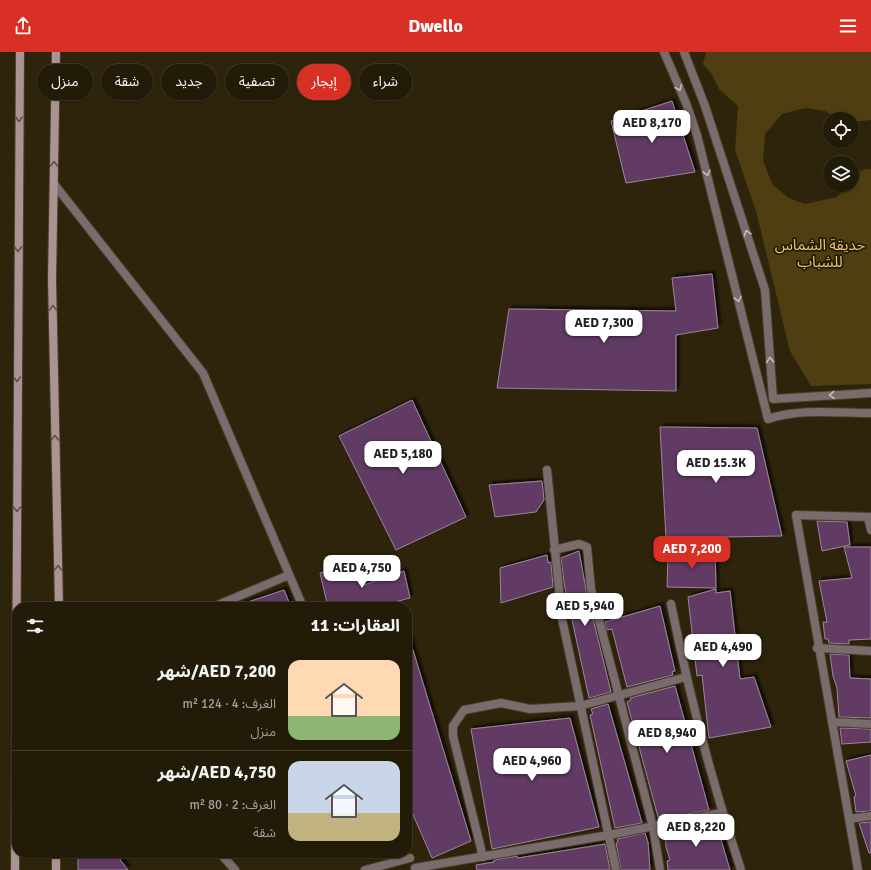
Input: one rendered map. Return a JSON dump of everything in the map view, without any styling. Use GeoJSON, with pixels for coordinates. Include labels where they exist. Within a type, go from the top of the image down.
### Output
{"type":"FeatureCollection","features":[{"type":"Feature","properties":{"kind":"street"},"geometry":{"type":"LineString","coordinates":[[17,602],[20,52]]}},
{"type":"Feature","properties":{"kind":"street"},"geometry":{"type":"LineString","coordinates":[[56,52],[52,280],[59,602]]}},
{"type":"Feature","properties":{"kind":"street"},"geometry":{"type":"LineString","coordinates":[[664,52],[697,135],[768,418],[808,412],[871,413]]}},
{"type":"Feature","properties":{"kind":"street"},"geometry":{"type":"LineString","coordinates":[[684,52],[705,106],[765,290],[773,399],[871,393]]}},
{"type":"Feature","properties":{"kind":"street"},"geometry":{"type":"LineString","coordinates":[[54,184],[203,373],[301,602]]}},
{"type":"Feature","properties":{"kind":"street"},"geometry":{"type":"LineString","coordinates":[[547,470],[562,619],[616,870]]}},
{"type":"Feature","properties":{"kind":"street"},"geometry":{"type":"LineString","coordinates":[[858,870],[818,648],[796,515],[870,517],[871,530]]}},
{"type":"Feature","properties":{"kind":"street"},"geometry":{"type":"LineString","coordinates":[[554,550],[579,544],[586,547],[591,589],[652,827],[660,870]]}},
{"type":"Feature","properties":{"kind":"street"},"geometry":{"type":"LineString","coordinates":[[225,602],[289,575]]}},
{"type":"Feature","properties":{"kind":"street"},"geometry":{"type":"LineString","coordinates":[[671,604],[686,677],[721,813],[741,870]]}},
{"type":"Feature","properties":{"kind":"street"},"geometry":{"type":"LineString","coordinates":[[818,648],[871,651]]}},
{"type":"Feature","properties":{"kind":"street"},"geometry":{"type":"LineString","coordinates":[[483,858],[453,736],[453,726],[457,718],[464,710],[501,703],[530,709],[580,706],[686,677]]}},
{"type":"Feature","properties":{"kind":"street"},"geometry":{"type":"LineString","coordinates":[[832,722],[871,724]]}},
{"type":"Feature","properties":{"kind":"street"},"geometry":{"type":"LineString","coordinates":[[410,858],[415,869],[609,835],[721,813]]}},
{"type":"Feature","properties":{"kind":"street"},"geometry":{"type":"LineString","coordinates":[[849,819],[871,816]]}},
{"type":"Feature","properties":{"kind":"street"},"geometry":{"type":"LineString","coordinates":[[15,858],[15,870]]}},
{"type":"Feature","properties":{"kind":"street"},"geometry":{"type":"LineString","coordinates":[[56,858],[56,870]]}},
{"type":"Feature","properties":{"kind":"street"},"geometry":{"type":"LineString","coordinates":[[224,858],[235,870]]}},
{"type":"Feature","properties":{"kind":"street"},"geometry":{"type":"LineString","coordinates":[[365,870],[399,858]]}},
{"type":"Feature","properties":{"kind":"green space","name":"حديقة الشماس للشباب"},"geometry":{"type":"Polygon","coordinates":[[[706,52],[871,52],[871,120],[859,121],[859,112],[827,112],[805,108],[782,114],[765,134],[763,160],[772,184],[789,198],[805,204],[837,197],[842,192],[859,192],[859,173],[862,170],[871,169],[871,384],[811,386],[790,351],[756,211],[735,150],[738,106],[719,89],[711,73],[703,64],[706,52]]]}},
{"type":"Feature","properties":{"kind":"building"},"geometry":{"type":"Polygon","coordinates":[[[672,101],[695,172],[626,183],[611,121],[672,101]]]}},
{"type":"Feature","properties":{"kind":"building"},"geometry":{"type":"Polygon","coordinates":[[[712,274],[718,328],[676,335],[676,391],[497,388],[509,309],[676,311],[672,278],[712,274]]]}},
{"type":"Feature","properties":{"kind":"building"},"geometry":{"type":"Polygon","coordinates":[[[412,400],[466,517],[396,550],[339,436],[412,400]]]}},
{"type":"Feature","properties":{"kind":"building"},"geometry":{"type":"Polygon","coordinates":[[[660,427],[757,428],[782,536],[666,538],[660,427]]]}},
{"type":"Feature","properties":{"kind":"building"},"geometry":{"type":"Polygon","coordinates":[[[542,481],[544,500],[536,512],[495,517],[489,485],[542,481]]]}},
{"type":"Feature","properties":{"kind":"building"},"geometry":{"type":"Polygon","coordinates":[[[817,521],[847,522],[850,545],[822,551],[817,521]]]}},
{"type":"Feature","properties":{"kind":"building"},"geometry":{"type":"Polygon","coordinates":[[[844,547],[871,547],[871,639],[849,640],[849,644],[829,643],[828,639],[825,639],[823,622],[827,622],[819,581],[852,578],[844,547]]]}},
{"type":"Feature","properties":{"kind":"building"},"geometry":{"type":"Polygon","coordinates":[[[715,549],[716,588],[667,587],[668,555],[715,549]]]}},
{"type":"Feature","properties":{"kind":"building"},"geometry":{"type":"Polygon","coordinates":[[[579,551],[586,590],[611,692],[589,698],[564,583],[561,558],[579,551]]]}},
{"type":"Feature","properties":{"kind":"building"},"geometry":{"type":"Polygon","coordinates":[[[547,555],[548,563],[551,562],[553,587],[501,603],[500,568],[547,555]]]}},
{"type":"Feature","properties":{"kind":"building"},"geometry":{"type":"Polygon","coordinates":[[[357,563],[361,586],[404,571],[410,598],[395,602],[327,602],[320,573],[357,563]]]}},
{"type":"Feature","properties":{"kind":"building"},"geometry":{"type":"Polygon","coordinates":[[[716,589],[716,593],[730,591],[740,679],[754,677],[771,727],[709,738],[702,675],[697,676],[688,597],[716,589]]]}},
{"type":"Feature","properties":{"kind":"building"},"geometry":{"type":"Polygon","coordinates":[[[284,590],[289,602],[248,602],[284,590]]]}},
{"type":"Feature","properties":{"kind":"building"},"geometry":{"type":"Polygon","coordinates":[[[660,606],[675,671],[672,672],[673,675],[627,687],[612,629],[607,630],[605,622],[660,606]]]}},
{"type":"Feature","properties":{"kind":"building"},"geometry":{"type":"Polygon","coordinates":[[[412,647],[471,841],[432,858],[412,812],[412,647]]]}},
{"type":"Feature","properties":{"kind":"building"},"geometry":{"type":"Polygon","coordinates":[[[830,654],[849,655],[850,678],[871,679],[871,718],[839,717],[837,688],[833,676],[830,654]]]}},
{"type":"Feature","properties":{"kind":"building"},"geometry":{"type":"Polygon","coordinates":[[[675,686],[709,810],[664,819],[664,816],[658,817],[627,702],[631,700],[630,698],[675,686]]]}},
{"type":"Feature","properties":{"kind":"building"},"geometry":{"type":"Polygon","coordinates":[[[608,704],[642,823],[615,828],[590,715],[593,714],[591,709],[608,704]]]}},
{"type":"Feature","properties":{"kind":"building"},"geometry":{"type":"Polygon","coordinates":[[[570,718],[599,827],[492,849],[471,729],[570,718]]]}},
{"type":"Feature","properties":{"kind":"building"},"geometry":{"type":"Polygon","coordinates":[[[840,728],[871,729],[871,742],[842,744],[840,728]]]}},
{"type":"Feature","properties":{"kind":"building"},"geometry":{"type":"Polygon","coordinates":[[[871,755],[871,811],[856,812],[854,797],[856,796],[846,761],[871,755]]]}},
{"type":"Feature","properties":{"kind":"building"},"geometry":{"type":"Polygon","coordinates":[[[712,820],[712,823],[716,823],[730,870],[668,870],[667,861],[670,860],[666,847],[665,830],[712,820]]]}},
{"type":"Feature","properties":{"kind":"building"},"geometry":{"type":"Polygon","coordinates":[[[871,822],[871,853],[869,853],[859,823],[871,822]]]}},
{"type":"Feature","properties":{"kind":"building"},"geometry":{"type":"Polygon","coordinates":[[[645,833],[648,842],[650,870],[621,870],[616,843],[618,842],[617,839],[645,833]]]}},
{"type":"Feature","properties":{"kind":"building"},"geometry":{"type":"Polygon","coordinates":[[[605,844],[610,870],[477,870],[476,865],[517,856],[518,858],[605,844]]]}},
{"type":"Feature","properties":{"kind":"building"},"geometry":{"type":"Polygon","coordinates":[[[78,858],[119,858],[128,870],[78,870],[78,858]]]}}]}
